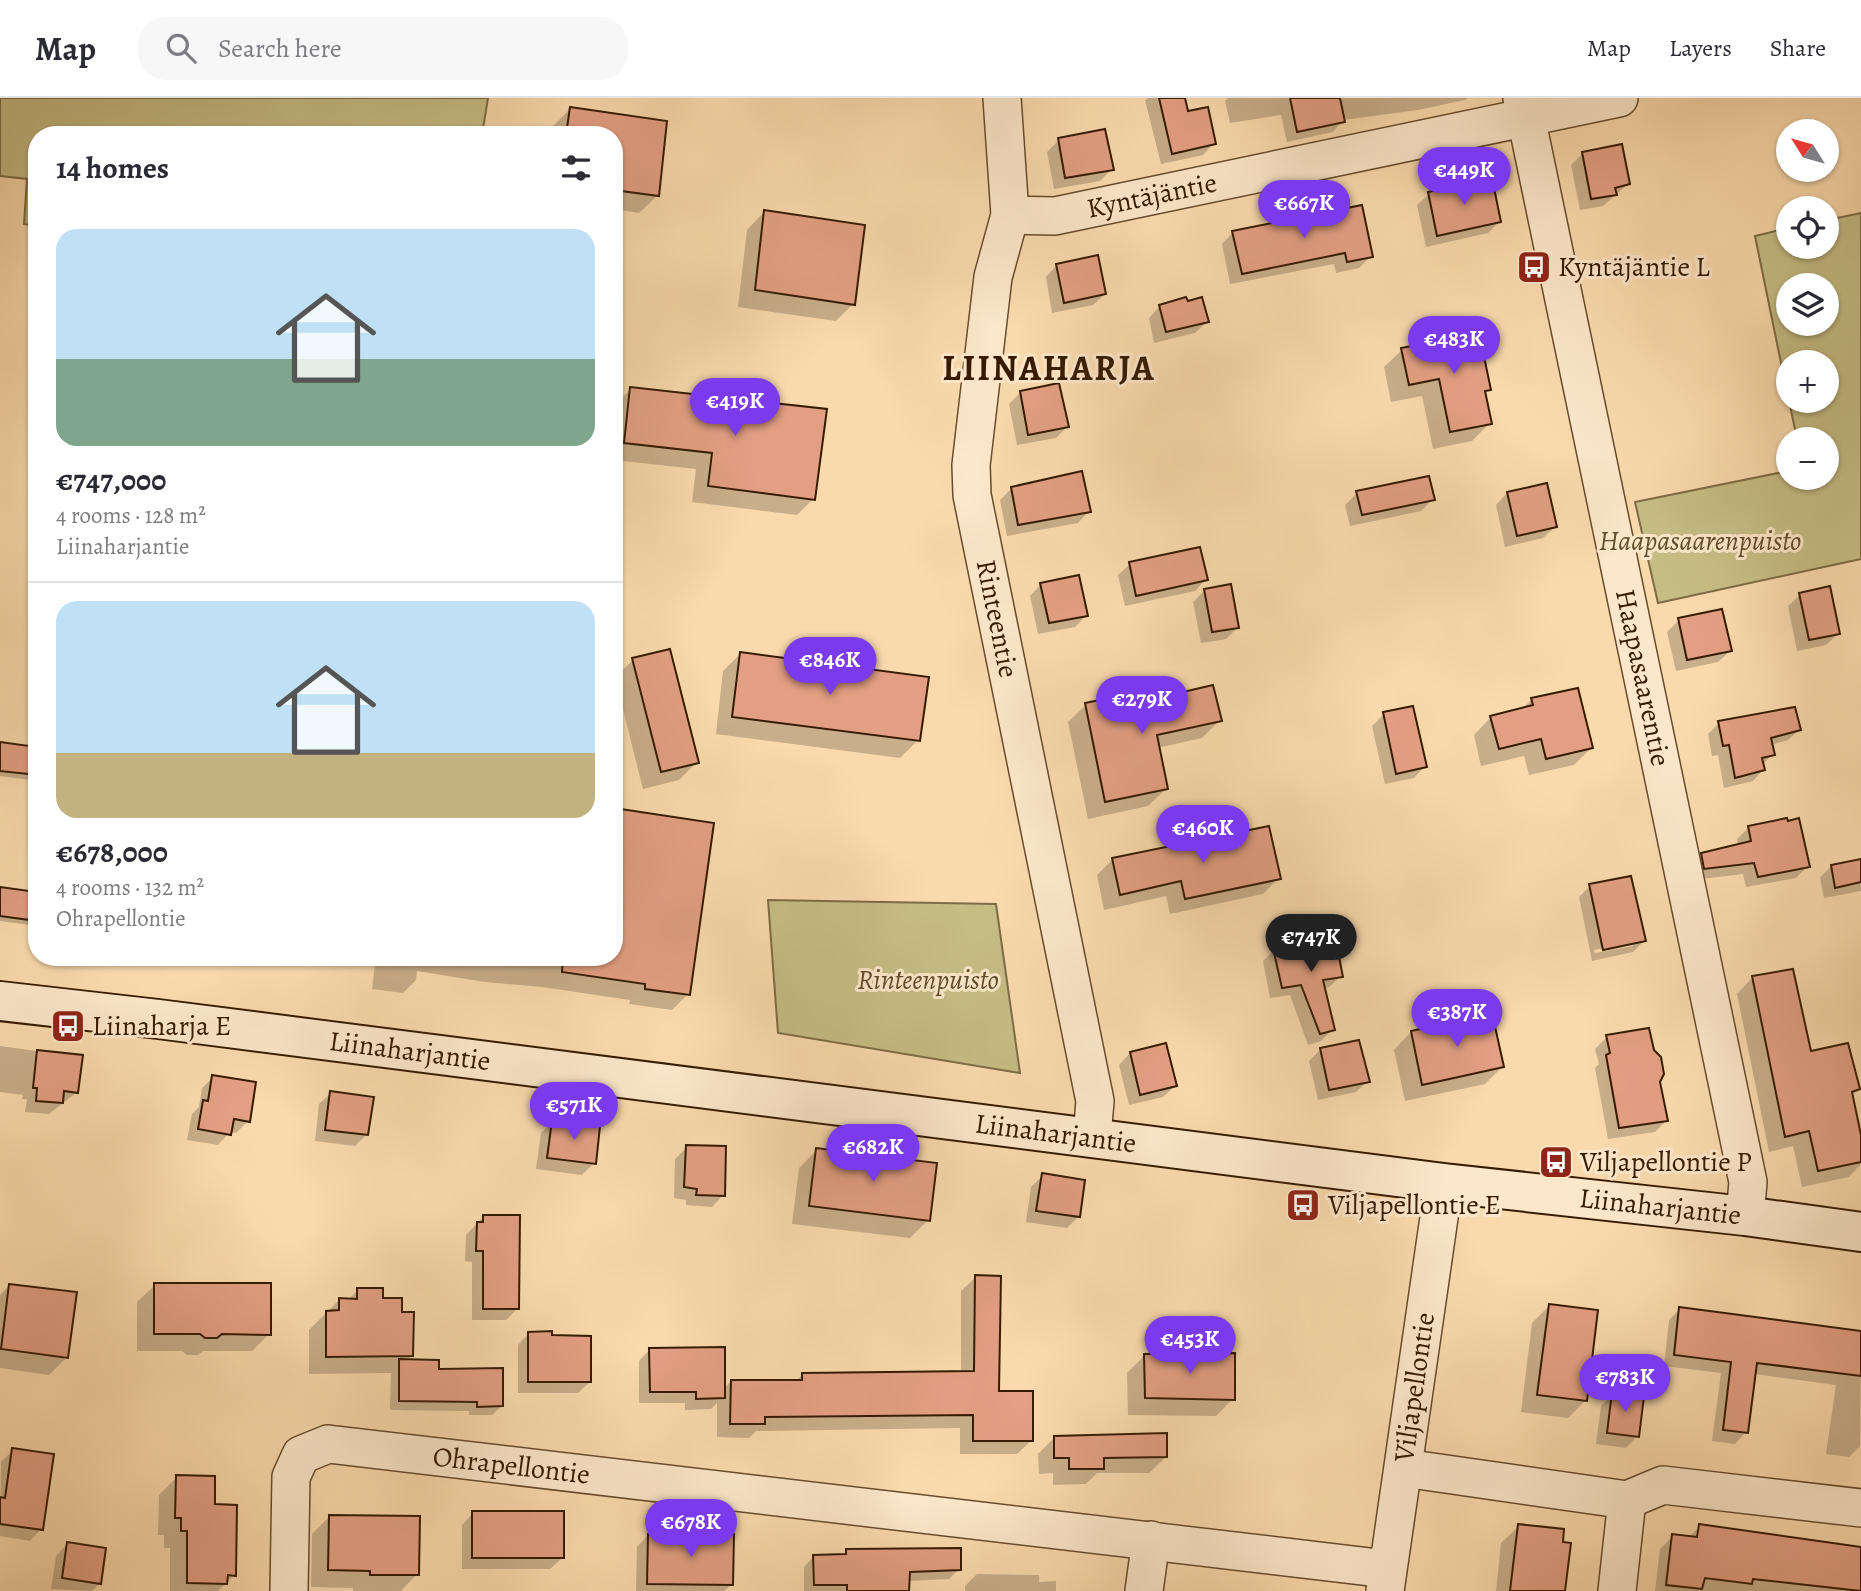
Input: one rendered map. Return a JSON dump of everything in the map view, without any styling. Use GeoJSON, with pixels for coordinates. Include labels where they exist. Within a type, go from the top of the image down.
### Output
{"type":"FeatureCollection","features":[{"type":"Feature","properties":{"kind":"main road","name":"Liinaharjantie"},"geometry":{"type":"LineString","coordinates":[[0,1001],[1444,1183],[1745,1216],[1861,1232]]}},
{"type":"Feature","properties":{"kind":"street","name":"Rinteentie"},"geometry":{"type":"LineString","coordinates":[[1002,98],[1010,215],[993,277],[971,465],[972,495],[1095,1101],[1092,1137]]}},
{"type":"Feature","properties":{"kind":"street","name":"Kyntäjäntie"},"geometry":{"type":"LineString","coordinates":[[1010,215],[1055,216],[1524,107],[1619,98]]}},
{"type":"Feature","properties":{"kind":"street","name":"Haapasaarentie"},"geometry":{"type":"LineString","coordinates":[[1524,107],[1748,1182],[1745,1216]]}},
{"type":"Feature","properties":{"kind":"street","name":"Viljapellontie"},"geometry":{"type":"LineString","coordinates":[[1386,1580],[1444,1183]]}},
{"type":"Feature","properties":{"kind":"street","name":"Ohrapellontie"},"geometry":{"type":"LineString","coordinates":[[289,1591],[291,1476],[301,1455],[328,1444],[1151,1540],[1386,1580]]}},
{"type":"Feature","properties":{"kind":"street"},"geometry":{"type":"LineString","coordinates":[[1404,1468],[1627,1500],[1663,1485],[1861,1508]]}},
{"type":"Feature","properties":{"kind":"street"},"geometry":{"type":"LineString","coordinates":[[1617,1591],[1627,1500]]}},
{"type":"Feature","properties":{"kind":"street"},"geometry":{"type":"LineString","coordinates":[[1144,1591],[1151,1540]]}},
{"type":"Feature","properties":{"kind":"green space"},"geometry":{"type":"Polygon","coordinates":[[[0,98],[488,98],[483,126],[28,126],[28,225],[24,224],[27,179],[0,176],[0,98]]]}},
{"type":"Feature","properties":{"kind":"green space","name":"Haapasaarenpuisto"},"geometry":{"type":"Polygon","coordinates":[[[1861,213],[1861,559],[1658,603],[1635,502],[1776,473],[1776,490],[1839,490],[1839,427],[1794,427],[1792,413],[1839,413],[1839,350],[1778,350],[1755,236],[1776,231],[1776,259],[1839,259],[1839,218],[1861,213]]]}},
{"type":"Feature","properties":{"kind":"green space","name":"Rinteenpuisto"},"geometry":{"type":"Polygon","coordinates":[[[768,900],[996,904],[1020,1073],[778,1033],[768,900]]]}},
{"type":"Feature","properties":{"kind":"building"},"geometry":{"type":"Polygon","coordinates":[[[1159,98],[1185,98],[1188,111],[1208,107],[1216,144],[1172,154],[1159,98]]]}},
{"type":"Feature","properties":{"kind":"building"},"geometry":{"type":"Polygon","coordinates":[[[1290,98],[1340,98],[1345,122],[1297,132],[1290,98]]]}},
{"type":"Feature","properties":{"kind":"building"},"geometry":{"type":"Polygon","coordinates":[[[570,107],[667,121],[659,196],[623,191],[623,126],[567,126],[570,107]]]}},
{"type":"Feature","properties":{"kind":"building"},"geometry":{"type":"Polygon","coordinates":[[[1105,129],[1114,170],[1065,178],[1058,138],[1105,129]]]}},
{"type":"Feature","properties":{"kind":"building"},"geometry":{"type":"Polygon","coordinates":[[[1622,144],[1630,184],[1615,188],[1617,195],[1591,199],[1582,152],[1622,144]]]}},
{"type":"Feature","properties":{"kind":"building"},"geometry":{"type":"Polygon","coordinates":[[[1492,178],[1501,222],[1437,236],[1428,192],[1492,178]]]}},
{"type":"Feature","properties":{"kind":"building"},"geometry":{"type":"Polygon","coordinates":[[[1362,205],[1373,257],[1347,262],[1345,253],[1242,274],[1232,231],[1362,205]]]}},
{"type":"Feature","properties":{"kind":"building"},"geometry":{"type":"Polygon","coordinates":[[[764,210],[865,225],[855,305],[755,290],[764,210]]]}},
{"type":"Feature","properties":{"kind":"building"},"geometry":{"type":"Polygon","coordinates":[[[1098,255],[1106,294],[1064,303],[1056,264],[1098,255]]]}},
{"type":"Feature","properties":{"kind":"building"},"geometry":{"type":"Polygon","coordinates":[[[1186,297],[1188,301],[1202,297],[1209,322],[1166,332],[1159,305],[1186,297]]]}},
{"type":"Feature","properties":{"kind":"building"},"geometry":{"type":"Polygon","coordinates":[[[1478,328],[1491,390],[1485,391],[1492,424],[1450,432],[1439,379],[1409,385],[1401,348],[1432,342],[1430,337],[1478,328]]]}},
{"type":"Feature","properties":{"kind":"building"},"geometry":{"type":"Polygon","coordinates":[[[1059,383],[1069,427],[1028,435],[1020,391],[1059,383]]]}},
{"type":"Feature","properties":{"kind":"building"},"geometry":{"type":"Polygon","coordinates":[[[630,387],[827,409],[815,500],[708,486],[712,453],[624,443],[630,387]]]}},
{"type":"Feature","properties":{"kind":"building"},"geometry":{"type":"Polygon","coordinates":[[[1082,471],[1091,512],[1018,525],[1011,487],[1082,471]]]}},
{"type":"Feature","properties":{"kind":"building"},"geometry":{"type":"Polygon","coordinates":[[[1429,476],[1435,500],[1362,515],[1356,491],[1429,476]]]}},
{"type":"Feature","properties":{"kind":"building"},"geometry":{"type":"Polygon","coordinates":[[[1547,483],[1557,527],[1517,536],[1507,492],[1547,483]]]}},
{"type":"Feature","properties":{"kind":"building"},"geometry":{"type":"Polygon","coordinates":[[[1200,547],[1208,580],[1136,596],[1129,562],[1200,547]]]}},
{"type":"Feature","properties":{"kind":"building"},"geometry":{"type":"Polygon","coordinates":[[[1079,575],[1088,616],[1049,623],[1040,583],[1079,575]]]}},
{"type":"Feature","properties":{"kind":"building"},"geometry":{"type":"Polygon","coordinates":[[[1231,584],[1239,628],[1212,632],[1204,589],[1231,584]]]}},
{"type":"Feature","properties":{"kind":"building"},"geometry":{"type":"Polygon","coordinates":[[[1830,586],[1840,634],[1809,640],[1799,593],[1830,586]]]}},
{"type":"Feature","properties":{"kind":"building"},"geometry":{"type":"Polygon","coordinates":[[[1722,609],[1732,651],[1687,660],[1678,618],[1722,609]]]}},
{"type":"Feature","properties":{"kind":"building"},"geometry":{"type":"Polygon","coordinates":[[[670,649],[699,763],[661,772],[632,658],[670,649]]]}},
{"type":"Feature","properties":{"kind":"building"},"geometry":{"type":"Polygon","coordinates":[[[740,652],[929,677],[920,741],[732,717],[740,652]]]}},
{"type":"Feature","properties":{"kind":"building"},"geometry":{"type":"Polygon","coordinates":[[[1213,685],[1222,721],[1157,735],[1168,789],[1105,802],[1085,703],[1148,690],[1149,700],[1213,685]]]}},
{"type":"Feature","properties":{"kind":"building"},"geometry":{"type":"Polygon","coordinates":[[[1578,688],[1593,748],[1546,759],[1541,739],[1499,749],[1490,716],[1533,705],[1531,698],[1578,688]]]}},
{"type":"Feature","properties":{"kind":"building"},"geometry":{"type":"Polygon","coordinates":[[[1413,706],[1427,767],[1396,774],[1383,712],[1413,706]]]}},
{"type":"Feature","properties":{"kind":"building"},"geometry":{"type":"Polygon","coordinates":[[[1795,707],[1801,730],[1771,738],[1775,755],[1762,758],[1765,770],[1735,778],[1729,745],[1723,746],[1718,721],[1795,707]]]}},
{"type":"Feature","properties":{"kind":"building"},"geometry":{"type":"Polygon","coordinates":[[[0,742],[28,746],[28,774],[0,771],[0,742]]]}},
{"type":"Feature","properties":{"kind":"building"},"geometry":{"type":"Polygon","coordinates":[[[623,809],[714,823],[690,995],[645,989],[645,984],[562,972],[562,966],[623,966],[623,809]]]}},
{"type":"Feature","properties":{"kind":"building"},"geometry":{"type":"Polygon","coordinates":[[[1787,818],[1788,821],[1799,818],[1810,867],[1758,877],[1754,863],[1704,869],[1701,853],[1751,841],[1748,826],[1787,818]]]}},
{"type":"Feature","properties":{"kind":"building"},"geometry":{"type":"Polygon","coordinates":[[[1269,826],[1281,879],[1185,899],[1181,881],[1120,895],[1112,858],[1269,826]]]}},
{"type":"Feature","properties":{"kind":"building"},"geometry":{"type":"Polygon","coordinates":[[[1861,859],[1861,882],[1835,888],[1831,865],[1861,859]]]}},
{"type":"Feature","properties":{"kind":"building"},"geometry":{"type":"Polygon","coordinates":[[[1631,876],[1646,941],[1603,950],[1589,884],[1631,876]]]}},
{"type":"Feature","properties":{"kind":"building"},"geometry":{"type":"Polygon","coordinates":[[[0,887],[28,891],[28,920],[0,916],[0,887]]]}},
{"type":"Feature","properties":{"kind":"building"},"geometry":{"type":"Polygon","coordinates":[[[1335,936],[1343,977],[1323,980],[1335,1030],[1320,1034],[1301,985],[1282,988],[1273,948],[1335,936]]]}},
{"type":"Feature","properties":{"kind":"building"},"geometry":{"type":"Polygon","coordinates":[[[1793,969],[1811,1051],[1848,1043],[1860,1089],[1852,1092],[1861,1135],[1861,1162],[1818,1171],[1809,1131],[1785,1137],[1752,976],[1793,969]]]}},
{"type":"Feature","properties":{"kind":"building"},"geometry":{"type":"Polygon","coordinates":[[[1492,1013],[1504,1067],[1422,1085],[1411,1031],[1492,1013]]]}},
{"type":"Feature","properties":{"kind":"building"},"geometry":{"type":"Polygon","coordinates":[[[1649,1028],[1654,1050],[1661,1057],[1664,1074],[1660,1082],[1668,1121],[1619,1128],[1606,1055],[1610,1053],[1606,1035],[1649,1028]]]}},
{"type":"Feature","properties":{"kind":"building"},"geometry":{"type":"Polygon","coordinates":[[[1359,1040],[1370,1082],[1329,1090],[1320,1048],[1359,1040]]]}},
{"type":"Feature","properties":{"kind":"building"},"geometry":{"type":"Polygon","coordinates":[[[1166,1043],[1177,1086],[1140,1095],[1130,1052],[1166,1043]]]}},
{"type":"Feature","properties":{"kind":"building"},"geometry":{"type":"Polygon","coordinates":[[[37,1050],[83,1055],[78,1093],[64,1091],[63,1103],[36,1101],[37,1088],[33,1088],[37,1050]]]}},
{"type":"Feature","properties":{"kind":"building"},"geometry":{"type":"Polygon","coordinates":[[[212,1075],[256,1082],[250,1122],[234,1119],[231,1135],[198,1129],[203,1100],[208,1101],[212,1075]]]}},
{"type":"Feature","properties":{"kind":"building"},"geometry":{"type":"Polygon","coordinates":[[[330,1091],[374,1097],[368,1135],[325,1130],[330,1091]]]}},
{"type":"Feature","properties":{"kind":"building"},"geometry":{"type":"Polygon","coordinates":[[[552,1120],[600,1126],[596,1164],[547,1158],[552,1120]]]}},
{"type":"Feature","properties":{"kind":"building"},"geometry":{"type":"Polygon","coordinates":[[[686,1145],[726,1146],[725,1196],[696,1195],[697,1189],[684,1187],[686,1145]]]}},
{"type":"Feature","properties":{"kind":"building"},"geometry":{"type":"Polygon","coordinates":[[[816,1148],[937,1163],[930,1221],[809,1206],[816,1148]]]}},
{"type":"Feature","properties":{"kind":"building"},"geometry":{"type":"Polygon","coordinates":[[[1042,1173],[1085,1180],[1080,1217],[1036,1211],[1042,1173]]]}},
{"type":"Feature","properties":{"kind":"building"},"geometry":{"type":"Polygon","coordinates":[[[483,1215],[520,1215],[519,1309],[483,1309],[483,1251],[476,1251],[477,1222],[483,1222],[483,1215]]]}},
{"type":"Feature","properties":{"kind":"building"},"geometry":{"type":"Polygon","coordinates":[[[975,1275],[1001,1276],[999,1391],[1033,1391],[1033,1441],[973,1441],[973,1415],[765,1417],[765,1424],[730,1424],[731,1380],[802,1380],[802,1373],[974,1371],[975,1275]]]}},
{"type":"Feature","properties":{"kind":"building"},"geometry":{"type":"Polygon","coordinates":[[[154,1283],[271,1283],[271,1335],[222,1334],[217,1338],[205,1338],[200,1334],[154,1334],[154,1283]]]}},
{"type":"Feature","properties":{"kind":"building"},"geometry":{"type":"Polygon","coordinates":[[[9,1284],[77,1292],[68,1358],[1,1349],[9,1284]]]}},
{"type":"Feature","properties":{"kind":"building"},"geometry":{"type":"Polygon","coordinates":[[[357,1288],[383,1288],[383,1298],[402,1298],[402,1312],[414,1312],[413,1356],[326,1357],[326,1311],[339,1310],[339,1298],[357,1299],[357,1288]]]}},
{"type":"Feature","properties":{"kind":"building"},"geometry":{"type":"Polygon","coordinates":[[[1549,1304],[1598,1310],[1587,1401],[1537,1395],[1549,1304]]]}},
{"type":"Feature","properties":{"kind":"building"},"geometry":{"type":"Polygon","coordinates":[[[1679,1307],[1861,1331],[1861,1376],[1757,1363],[1748,1433],[1723,1430],[1731,1362],[1674,1355],[1679,1307]]]}},
{"type":"Feature","properties":{"kind":"building"},"geometry":{"type":"Polygon","coordinates":[[[552,1331],[552,1335],[591,1336],[591,1382],[528,1382],[528,1332],[552,1331]]]}},
{"type":"Feature","properties":{"kind":"building"},"geometry":{"type":"Polygon","coordinates":[[[725,1347],[725,1398],[696,1399],[696,1392],[650,1392],[649,1348],[725,1347]]]}},
{"type":"Feature","properties":{"kind":"building"},"geometry":{"type":"Polygon","coordinates":[[[1235,1353],[1235,1400],[1145,1398],[1144,1354],[1235,1353]]]}},
{"type":"Feature","properties":{"kind":"building"},"geometry":{"type":"Polygon","coordinates":[[[399,1359],[439,1360],[439,1369],[503,1368],[503,1406],[477,1407],[477,1402],[399,1401],[399,1359]]]}},
{"type":"Feature","properties":{"kind":"building"},"geometry":{"type":"Polygon","coordinates":[[[1612,1392],[1644,1396],[1639,1437],[1607,1433],[1612,1392]]]}},
{"type":"Feature","properties":{"kind":"building"},"geometry":{"type":"Polygon","coordinates":[[[1167,1433],[1167,1457],[1104,1458],[1104,1469],[1069,1469],[1069,1458],[1054,1458],[1054,1436],[1167,1433]]]}},
{"type":"Feature","properties":{"kind":"building"},"geometry":{"type":"Polygon","coordinates":[[[12,1448],[54,1454],[43,1530],[0,1524],[0,1497],[5,1498],[12,1448]]]}},
{"type":"Feature","properties":{"kind":"building"},"geometry":{"type":"Polygon","coordinates":[[[176,1475],[215,1476],[215,1504],[237,1505],[236,1576],[228,1575],[227,1584],[187,1583],[187,1531],[181,1531],[181,1518],[175,1518],[176,1475]]]}},
{"type":"Feature","properties":{"kind":"building"},"geometry":{"type":"Polygon","coordinates":[[[472,1511],[564,1511],[564,1558],[472,1558],[472,1511]]]}},
{"type":"Feature","properties":{"kind":"building"},"geometry":{"type":"Polygon","coordinates":[[[329,1515],[420,1516],[419,1575],[370,1575],[370,1571],[328,1570],[329,1515]]]}},
{"type":"Feature","properties":{"kind":"building"},"geometry":{"type":"Polygon","coordinates":[[[1518,1524],[1564,1529],[1563,1542],[1571,1543],[1565,1591],[1510,1591],[1518,1524]]]}},
{"type":"Feature","properties":{"kind":"building"},"geometry":{"type":"Polygon","coordinates":[[[1699,1524],[1861,1547],[1861,1591],[1753,1579],[1752,1584],[1705,1578],[1702,1589],[1666,1585],[1672,1534],[1697,1537],[1699,1524]]]}},
{"type":"Feature","properties":{"kind":"building"},"geometry":{"type":"Polygon","coordinates":[[[648,1534],[734,1534],[733,1585],[647,1584],[648,1534]]]}},
{"type":"Feature","properties":{"kind":"building"},"geometry":{"type":"Polygon","coordinates":[[[67,1542],[106,1548],[101,1584],[62,1578],[67,1542]]]}},
{"type":"Feature","properties":{"kind":"building"},"geometry":{"type":"Polygon","coordinates":[[[961,1548],[961,1570],[910,1572],[909,1591],[847,1591],[847,1585],[814,1585],[813,1555],[846,1554],[846,1549],[961,1548]]]}},
{"type":"Feature","properties":{"kind":"place","name":"Kyntäjäntie L"},"geometry":{"type":"Point","coordinates":[1534,267]}},
{"type":"Feature","properties":{"kind":"place","name":"Liinaharja E"},"geometry":{"type":"Point","coordinates":[68,1026]}},
{"type":"Feature","properties":{"kind":"place","name":"Viljapellontie P"},"geometry":{"type":"Point","coordinates":[1556,1162]}},
{"type":"Feature","properties":{"kind":"place","name":"Viljapellontie E"},"geometry":{"type":"Point","coordinates":[1303,1205]}},
{"type":"Feature","properties":{"kind":"district","name":"LIINAHARJA"},"geometry":{"type":"Point","coordinates":[1049,368]}}]}
